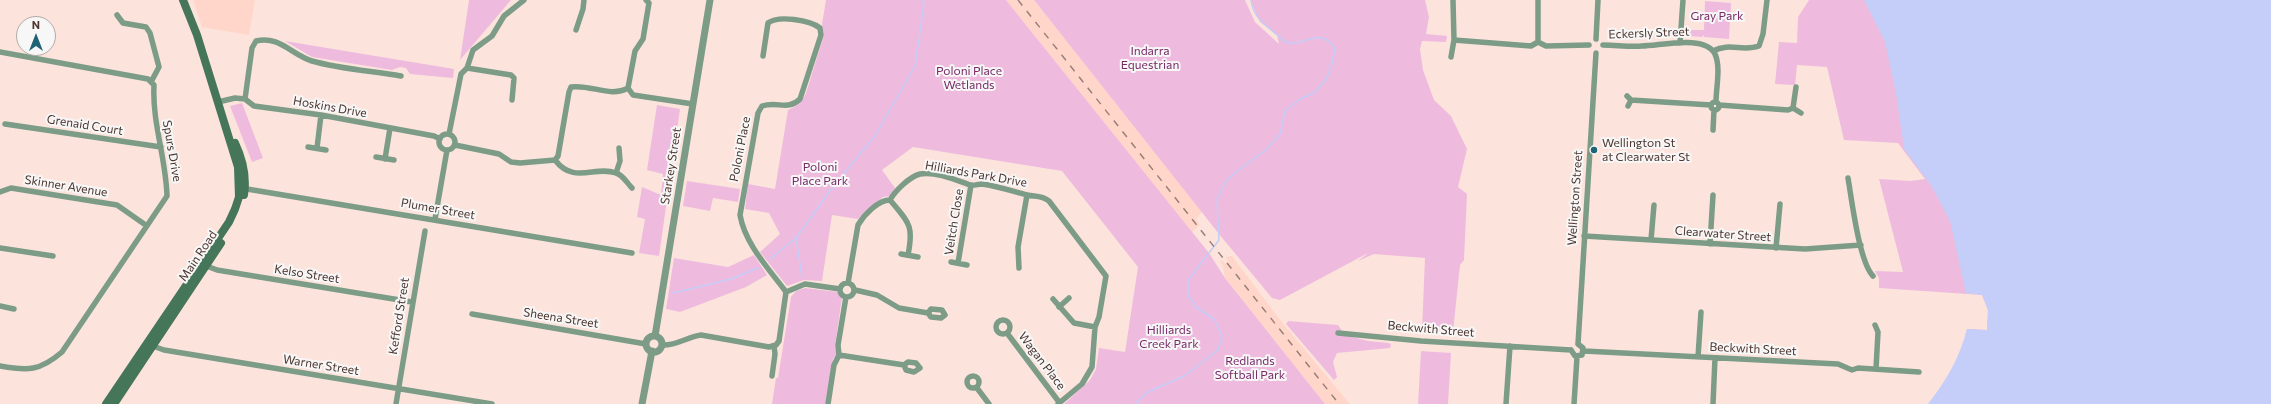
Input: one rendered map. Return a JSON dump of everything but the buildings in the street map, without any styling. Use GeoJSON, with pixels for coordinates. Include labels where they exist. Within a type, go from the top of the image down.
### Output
{"type":"FeatureCollection","features":[{"type":"Feature","properties":{"kind":"main road","name":"Main Road"},"geometry":{"type":"LineString","coordinates":[[114,404],[150,345],[203,264],[235,209],[242,188],[238,167],[219,105],[197,35],[183,0]]}},
{"type":"Feature","properties":{"kind":"main road","name":"Main Road"},"geometry":{"type":"LineString","coordinates":[[106,404],[150,345]]}},
{"type":"Feature","properties":{"kind":"street"},"geometry":{"type":"LineString","coordinates":[[449,134],[462,74],[467,68],[473,50],[492,36],[504,16],[524,0]]}},
{"type":"Feature","properties":{"kind":"street"},"geometry":{"type":"LineString","coordinates":[[576,30],[583,9],[584,0]]}},
{"type":"Feature","properties":{"kind":"street"},"geometry":{"type":"LineString","coordinates":[[646,0],[649,3],[643,39],[635,51],[628,88],[633,95],[693,104]]}},
{"type":"Feature","properties":{"kind":"street","name":"Starkey Street"},"geometry":{"type":"LineString","coordinates":[[655,336],[710,0]]}},
{"type":"Feature","properties":{"kind":"street"},"geometry":{"type":"LineString","coordinates":[[1450,57],[1454,40],[1453,0]]}},
{"type":"Feature","properties":{"kind":"street"},"geometry":{"type":"LineString","coordinates":[[1538,0],[1538,42]]}},
{"type":"Feature","properties":{"kind":"street"},"geometry":{"type":"LineString","coordinates":[[1596,39],[1598,0]]}},
{"type":"Feature","properties":{"kind":"street"},"geometry":{"type":"LineString","coordinates":[[1680,43],[1683,0]]}},
{"type":"Feature","properties":{"kind":"street"},"geometry":{"type":"LineString","coordinates":[[1713,130],[1718,62],[1713,51],[1729,46],[1743,50],[1759,46],[1764,34],[1767,0]]}},
{"type":"Feature","properties":{"kind":"street"},"geometry":{"type":"LineString","coordinates":[[0,52],[148,79],[150,82],[159,66],[150,33],[146,27],[123,23],[117,15]]}},
{"type":"Feature","properties":{"kind":"street","name":"Poloni Place"},"geometry":{"type":"LineString","coordinates":[[763,56],[768,23],[774,19],[815,24],[820,28],[821,35],[800,99],[796,104],[788,106],[772,103],[762,106],[758,113],[740,215],[741,224],[757,254],[786,292]]}},
{"type":"Feature","properties":{"kind":"street"},"geometry":{"type":"LineString","coordinates":[[1589,45],[1591,41],[1596,39]]}},
{"type":"Feature","properties":{"kind":"street"},"geometry":{"type":"LineString","coordinates":[[1589,45],[1590,50],[1596,53],[1601,50],[1603,45],[1596,39]]}},
{"type":"Feature","properties":{"kind":"street"},"geometry":{"type":"LineString","coordinates":[[244,99],[252,48],[256,41],[263,40],[277,42],[312,61],[400,76]]}},
{"type":"Feature","properties":{"kind":"street"},"geometry":{"type":"LineString","coordinates":[[1454,40],[1531,46],[1538,42]]}},
{"type":"Feature","properties":{"kind":"street"},"geometry":{"type":"LineString","coordinates":[[1538,42],[1546,46],[1589,45]]}},
{"type":"Feature","properties":{"kind":"street","name":"Eckersly Street"},"geometry":{"type":"LineString","coordinates":[[1603,45],[1642,46],[1700,43],[1713,51]]}},
{"type":"Feature","properties":{"kind":"street","name":"Wellington Street"},"geometry":{"type":"LineString","coordinates":[[1578,344],[1596,53]]}},
{"type":"Feature","properties":{"kind":"street"},"geometry":{"type":"LineString","coordinates":[[467,68],[511,75],[514,78],[512,100]]}},
{"type":"Feature","properties":{"kind":"street","name":"Spurs Drive"},"geometry":{"type":"LineString","coordinates":[[0,366],[33,370],[50,363],[62,352],[167,196],[167,179],[153,107],[154,85],[150,82]]}},
{"type":"Feature","properties":{"kind":"street"},"geometry":{"type":"LineString","coordinates":[[555,160],[558,156],[568,92],[571,87],[579,86],[616,93],[628,88]]}},
{"type":"Feature","properties":{"kind":"street"},"geometry":{"type":"LineString","coordinates":[[1793,108],[1796,87]]}},
{"type":"Feature","properties":{"kind":"street","name":"Hoskins Drive"},"geometry":{"type":"LineString","coordinates":[[219,105],[235,98],[244,99],[254,106],[321,115],[434,136],[440,139]]}},
{"type":"Feature","properties":{"kind":"street"},"geometry":{"type":"LineString","coordinates":[[1628,106],[1629,98],[1715,106],[1788,110],[1793,108]]}},
{"type":"Feature","properties":{"kind":"street"},"geometry":{"type":"LineString","coordinates":[[1793,108],[1801,113]]}},
{"type":"Feature","properties":{"kind":"street"},"geometry":{"type":"LineString","coordinates":[[317,148],[321,115]]}},
{"type":"Feature","properties":{"kind":"street","name":"Grenaid Court"},"geometry":{"type":"LineString","coordinates":[[6,124],[161,147]]}},
{"type":"Feature","properties":{"kind":"street"},"geometry":{"type":"LineString","coordinates":[[385,159],[390,128]]}},
{"type":"Feature","properties":{"kind":"street"},"geometry":{"type":"LineString","coordinates":[[449,134],[444,135],[440,139],[441,146],[446,150],[452,149],[455,145]]}},
{"type":"Feature","properties":{"kind":"street"},"geometry":{"type":"LineString","coordinates":[[449,134],[455,140],[455,145]]}},
{"type":"Feature","properties":{"kind":"street"},"geometry":{"type":"LineString","coordinates":[[455,145],[499,154],[511,162],[520,163],[555,160]]}},
{"type":"Feature","properties":{"kind":"street"},"geometry":{"type":"LineString","coordinates":[[308,147],[326,150]]}},
{"type":"Feature","properties":{"kind":"street"},"geometry":{"type":"LineString","coordinates":[[616,173],[620,161],[619,148]]}},
{"type":"Feature","properties":{"kind":"street"},"geometry":{"type":"LineString","coordinates":[[435,219],[446,150]]}},
{"type":"Feature","properties":{"kind":"street"},"geometry":{"type":"LineString","coordinates":[[376,157],[394,160]]}},
{"type":"Feature","properties":{"kind":"street"},"geometry":{"type":"LineString","coordinates":[[555,160],[558,164],[575,173],[582,174],[603,171],[616,173],[632,188]]}},
{"type":"Feature","properties":{"kind":"street","name":"Hilliards Park Drive"},"geometry":{"type":"LineString","coordinates":[[848,283],[858,225],[863,217],[885,200],[890,200],[894,193],[920,174],[963,181],[971,185],[980,184],[1020,191],[1027,195],[1042,196],[1049,201],[1106,276],[1099,317],[1095,327],[1095,346],[1091,372],[1082,384],[1059,403]]}},
{"type":"Feature","properties":{"kind":"street"},"geometry":{"type":"LineString","coordinates":[[1848,178],[1861,245],[1869,271],[1873,276]]}},
{"type":"Feature","properties":{"kind":"street","name":"Veitch Close"},"geometry":{"type":"LineString","coordinates":[[958,263],[971,185]]}},
{"type":"Feature","properties":{"kind":"street","name":"Skinner Avenue"},"geometry":{"type":"LineString","coordinates":[[0,192],[11,188],[117,205],[147,226]]}},
{"type":"Feature","properties":{"kind":"street","name":"Plumer Street"},"geometry":{"type":"LineString","coordinates":[[242,188],[632,253]]}},
{"type":"Feature","properties":{"kind":"street"},"geometry":{"type":"LineString","coordinates":[[1019,268],[1018,247],[1027,195]]}},
{"type":"Feature","properties":{"kind":"street"},"geometry":{"type":"LineString","coordinates":[[1710,244],[1713,196]]}},
{"type":"Feature","properties":{"kind":"street"},"geometry":{"type":"LineString","coordinates":[[890,200],[908,222],[911,230],[908,255]]}},
{"type":"Feature","properties":{"kind":"street"},"geometry":{"type":"LineString","coordinates":[[1776,248],[1780,204]]}},
{"type":"Feature","properties":{"kind":"street"},"geometry":{"type":"LineString","coordinates":[[1651,240],[1654,205]]}},
{"type":"Feature","properties":{"kind":"street","name":"Kefford Street"},"geometry":{"type":"LineString","coordinates":[[396,404],[425,231]]}},
{"type":"Feature","properties":{"kind":"street","name":"Clearwater Street"},"geometry":{"type":"LineString","coordinates":[[1584,236],[1776,248],[1811,249],[1861,245]]}},
{"type":"Feature","properties":{"kind":"street"},"geometry":{"type":"LineString","coordinates":[[0,248],[53,256]]}},
{"type":"Feature","properties":{"kind":"street"},"geometry":{"type":"LineString","coordinates":[[900,254],[918,257]]}},
{"type":"Feature","properties":{"kind":"street","name":"Veitch Close"},"geometry":{"type":"LineString","coordinates":[[951,262],[967,265]]}},
{"type":"Feature","properties":{"kind":"street","name":"Kelso Street"},"geometry":{"type":"LineString","coordinates":[[203,264],[217,270],[412,302]]}},
{"type":"Feature","properties":{"kind":"street"},"geometry":{"type":"LineString","coordinates":[[846,297],[842,295],[840,289],[842,284],[848,283],[854,286],[855,290],[877,295],[899,308],[928,313]]}},
{"type":"Feature","properties":{"kind":"street"},"geometry":{"type":"LineString","coordinates":[[662,345],[670,346],[693,336],[701,335],[769,347],[774,346],[779,341],[786,292],[805,284],[840,289]]}},
{"type":"Feature","properties":{"kind":"street"},"geometry":{"type":"LineString","coordinates":[[846,297],[853,295],[855,290]]}},
{"type":"Feature","properties":{"kind":"street"},"geometry":{"type":"LineString","coordinates":[[828,404],[834,365],[839,355],[838,345],[846,297]]}},
{"type":"Feature","properties":{"kind":"street"},"geometry":{"type":"LineString","coordinates":[[1059,307],[1069,298]]}},
{"type":"Feature","properties":{"kind":"street"},"geometry":{"type":"LineString","coordinates":[[1053,300],[1074,323],[1095,327]]}},
{"type":"Feature","properties":{"kind":"street"},"geometry":{"type":"LineString","coordinates":[[0,306],[14,309]]}},
{"type":"Feature","properties":{"kind":"street"},"geometry":{"type":"LineString","coordinates":[[1698,357],[1702,312]]}},
{"type":"Feature","properties":{"kind":"street","name":"Sheena Street"},"geometry":{"type":"LineString","coordinates":[[472,314],[646,344]]}},
{"type":"Feature","properties":{"kind":"street"},"geometry":{"type":"LineString","coordinates":[[1875,325],[1878,332],[1876,369]]}},
{"type":"Feature","properties":{"kind":"street","name":"Wagan Place"},"geometry":{"type":"LineString","coordinates":[[1007,333],[1059,403]]}},
{"type":"Feature","properties":{"kind":"street","name":"Beckwith Street"},"geometry":{"type":"LineString","coordinates":[[1338,333],[1421,341],[1571,350]]}},
{"type":"Feature","properties":{"kind":"street"},"geometry":{"type":"LineString","coordinates":[[652,351],[646,344],[650,337],[655,336],[661,340],[662,345]]}},
{"type":"Feature","properties":{"kind":"street"},"geometry":{"type":"LineString","coordinates":[[1578,344],[1582,346],[1584,351],[1582,355],[1577,357],[1573,355],[1571,350],[1573,346],[1578,344]]}},
{"type":"Feature","properties":{"kind":"street","name":"Warner Street"},"geometry":{"type":"LineString","coordinates":[[150,345],[164,350],[492,404]]}},
{"type":"Feature","properties":{"kind":"street"},"geometry":{"type":"LineString","coordinates":[[652,351],[660,349],[662,345]]}},
{"type":"Feature","properties":{"kind":"street"},"geometry":{"type":"LineString","coordinates":[[772,376],[775,354],[774,346]]}},
{"type":"Feature","properties":{"kind":"street"},"geometry":{"type":"LineString","coordinates":[[1506,404],[1510,346]]}},
{"type":"Feature","properties":{"kind":"street"},"geometry":{"type":"LineString","coordinates":[[642,404],[652,351]]}},
{"type":"Feature","properties":{"kind":"street","name":"Beckwith Street"},"geometry":{"type":"LineString","coordinates":[[1584,351],[1838,364],[1852,370],[1858,368],[1919,372]]}},
{"type":"Feature","properties":{"kind":"street"},"geometry":{"type":"LineString","coordinates":[[839,355],[904,365]]}},
{"type":"Feature","properties":{"kind":"street"},"geometry":{"type":"LineString","coordinates":[[1574,404],[1577,357]]}},
{"type":"Feature","properties":{"kind":"street"},"geometry":{"type":"LineString","coordinates":[[1713,404],[1715,358]]}},
{"type":"Feature","properties":{"kind":"street"},"geometry":{"type":"LineString","coordinates":[[977,388],[989,404]]}},
{"type":"Feature","properties":{"kind":"shaded area"},"geometry":{"type":"Polygon","coordinates":[[[193,0],[255,0],[249,35],[202,27],[193,0]]]}},
{"type":"Feature","properties":{"kind":"shaded area"},"geometry":{"type":"Polygon","coordinates":[[[1006,0],[1034,0],[1202,212],[1196,219],[1200,225],[1192,232],[1006,0]]]}},
{"type":"Feature","properties":{"kind":"shaded area"},"geometry":{"type":"Polygon","coordinates":[[[1232,256],[1281,321],[1350,404],[1325,404],[1225,278],[1223,267],[1220,262],[1222,260],[1226,264],[1228,261],[1225,257],[1232,256]]]}},
{"type":"Feature","properties":{"kind":"green space"},"geometry":{"type":"Polygon","coordinates":[[[469,0],[511,0],[460,60],[469,0]]]}},
{"type":"Feature","properties":{"kind":"green space"},"geometry":{"type":"Polygon","coordinates":[[[826,0],[1006,0],[1209,253],[1225,278],[1325,404],[1064,404],[1090,380],[1096,369],[1099,348],[1125,352],[1138,267],[1062,171],[913,147],[882,170],[895,188],[890,196],[883,197],[858,219],[832,215],[822,281],[804,280],[787,286],[760,252],[780,234],[769,213],[745,209],[748,184],[775,189],[788,110],[799,103],[806,93],[824,35],[822,24],[826,0]]]}},
{"type":"Feature","properties":{"kind":"green space","name":"Indarra Equestrian"},"geometry":{"type":"Polygon","coordinates":[[[1034,0],[1245,0],[1255,22],[1279,44],[1277,35],[1260,22],[1250,0],[1425,0],[1429,17],[1426,34],[1447,36],[1446,42],[1422,41],[1420,49],[1423,70],[1434,100],[1451,116],[1467,149],[1458,187],[1467,194],[1464,260],[1460,265],[1453,332],[1422,330],[1425,258],[1374,254],[1358,261],[1368,253],[1280,300],[1272,298],[1219,234],[1034,0]]]}},
{"type":"Feature","properties":{"kind":"green space"},"geometry":{"type":"Polygon","coordinates":[[[1809,0],[1968,0],[2040,288],[1928,404],[1952,369],[1961,349],[1967,329],[1987,330],[1988,310],[1982,295],[1879,288],[1879,278],[1875,271],[1903,272],[1879,179],[1910,181],[1925,179],[1898,143],[1844,140],[1827,67],[1797,65],[1795,85],[1775,84],[1779,42],[1797,43],[1798,17],[1809,0]]]}},
{"type":"Feature","properties":{"kind":"green space","name":"Gray Park"},"geometry":{"type":"Polygon","coordinates":[[[1705,1],[1731,3],[1729,39],[1704,37],[1704,35],[1702,37],[1688,36],[1686,30],[1704,30],[1705,1]]]}},
{"type":"Feature","properties":{"kind":"green space"},"geometry":{"type":"Polygon","coordinates":[[[285,41],[454,69],[453,78],[410,74],[406,68],[400,67],[392,70],[312,57],[285,41]]]}},
{"type":"Feature","properties":{"kind":"green space"},"geometry":{"type":"Polygon","coordinates":[[[242,103],[263,158],[252,162],[230,106],[242,103]]]}},
{"type":"Feature","properties":{"kind":"green space"},"geometry":{"type":"Polygon","coordinates":[[[657,105],[680,109],[659,256],[639,253],[645,219],[637,217],[642,187],[661,195],[663,174],[647,170],[657,105]]]}},
{"type":"Feature","properties":{"kind":"green space"},"geometry":{"type":"Polygon","coordinates":[[[687,181],[740,189],[738,202],[713,198],[710,211],[683,206],[687,181]]]}},
{"type":"Feature","properties":{"kind":"green space"},"geometry":{"type":"Polygon","coordinates":[[[754,255],[767,275],[746,287],[680,312],[666,309],[674,258],[728,267],[754,255]]]}},
{"type":"Feature","properties":{"kind":"green space"},"geometry":{"type":"Polygon","coordinates":[[[805,288],[838,292],[842,297],[835,346],[838,353],[833,359],[826,404],[772,404],[776,378],[778,378],[791,297],[796,291],[805,288]]]}},
{"type":"Feature","properties":{"kind":"green space"},"geometry":{"type":"Polygon","coordinates":[[[1288,321],[1338,325],[1345,335],[1368,341],[1389,343],[1391,345],[1390,348],[1337,353],[1333,362],[1337,377],[1334,380],[1286,324],[1288,321]]]}},
{"type":"Feature","properties":{"kind":"green space"},"geometry":{"type":"Polygon","coordinates":[[[1421,351],[1451,353],[1448,404],[1418,404],[1421,351]]]}},
{"type":"Feature","properties":{"kind":"water"},"geometry":{"type":"Polygon","coordinates":[[[1864,0],[2271,0],[2271,404],[1928,404],[1941,387],[1952,368],[1967,329],[1987,330],[1988,310],[1982,295],[1966,293],[1950,221],[1932,187],[1904,149],[1896,93],[1885,42],[1864,0]]]}},
{"type":"Feature","properties":{"kind":"waterway"},"geometry":{"type":"LineString","coordinates":[[770,259],[796,238],[832,188],[875,136],[915,66],[924,4],[922,0]]}},
{"type":"Feature","properties":{"kind":"waterway"},"geometry":{"type":"LineString","coordinates":[[1135,404],[1146,393],[1186,375],[1218,350],[1222,336],[1214,319],[1197,308],[1188,296],[1188,280],[1219,240],[1217,200],[1225,182],[1237,171],[1267,149],[1280,134],[1285,111],[1300,99],[1314,93],[1326,80],[1332,64],[1335,48],[1329,41],[1323,38],[1317,38],[1293,43],[1286,42],[1260,20],[1254,11],[1251,0]]}},
{"type":"Feature","properties":{"kind":"waterway"},"geometry":{"type":"LineString","coordinates":[[796,238],[802,277]]}},
{"type":"Feature","properties":{"kind":"waterway"},"geometry":{"type":"LineString","coordinates":[[673,293],[731,279],[758,268]]}},
{"type":"Feature","properties":{"kind":"railway"},"geometry":{"type":"LineString","coordinates":[[1018,0],[1339,404]]}},
{"type":"Feature","properties":{"kind":"place","name":"Wellington St at Clearwater St"},"geometry":{"type":"Point","coordinates":[1594,150]}},
{"type":"Feature","properties":{"kind":"park label","name":"Poloni Place Wetlands"},"geometry":{"type":"Point","coordinates":[969,78]}},
{"type":"Feature","properties":{"kind":"park label","name":"Poloni Place Park"},"geometry":{"type":"Point","coordinates":[820,174]}},
{"type":"Feature","properties":{"kind":"park label","name":"Hilliards Creek Park"},"geometry":{"type":"Point","coordinates":[1169,337]}},
{"type":"Feature","properties":{"kind":"park label","name":"Redlands Softball Park"},"geometry":{"type":"Point","coordinates":[1250,368]}}]}
